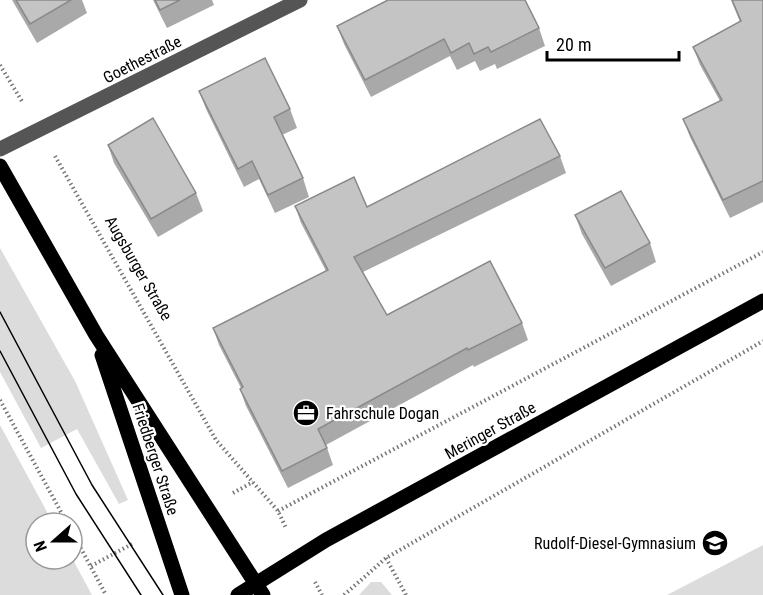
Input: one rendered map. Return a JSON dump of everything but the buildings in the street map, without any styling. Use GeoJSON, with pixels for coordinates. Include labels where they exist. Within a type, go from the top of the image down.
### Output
{"type":"FeatureCollection","features":[{"type":"Feature","properties":{"kind":"main road"},"geometry":{"type":"LineString","coordinates":[[0,166],[96,335],[259,589]]}},
{"type":"Feature","properties":{"kind":"main road","name":"Meringer Straße"},"geometry":{"type":"LineString","coordinates":[[237,595],[259,589],[326,540],[763,301]]}},
{"type":"Feature","properties":{"kind":"main road","name":"Friedberger Straße"},"geometry":{"type":"LineString","coordinates":[[96,335],[182,595]]}},
{"type":"Feature","properties":{"kind":"street","name":"Goethestraße"},"geometry":{"type":"LineString","coordinates":[[0,149],[300,0]]}},
{"type":"Feature","properties":{"kind":"path","name":"Augsburger Straße"},"geometry":{"type":"LineString","coordinates":[[0,65],[40,130],[216,440],[253,482]]}},
{"type":"Feature","properties":{"kind":"path","name":"Meringer Straße"},"geometry":{"type":"LineString","coordinates":[[278,511],[763,252]]}},
{"type":"Feature","properties":{"kind":"path"},"geometry":{"type":"LineString","coordinates":[[344,595],[386,558],[763,341]]}},
{"type":"Feature","properties":{"kind":"path"},"geometry":{"type":"LineString","coordinates":[[0,400],[60,511]]}},
{"type":"Feature","properties":{"kind":"path"},"geometry":{"type":"LineString","coordinates":[[84,554],[106,595]]}},
{"type":"Feature","properties":{"kind":"path"},"geometry":{"type":"LineString","coordinates":[[386,558],[406,595]]}},
{"type":"Feature","properties":{"kind":"shaded area"},"geometry":{"type":"Polygon","coordinates":[[[0,248],[75,381],[128,500],[119,504],[77,429],[41,448],[0,372],[0,248]]]}},
{"type":"Feature","properties":{"kind":"shaded area"},"geometry":{"type":"Polygon","coordinates":[[[0,425],[47,511],[24,511],[24,571],[79,571],[92,595],[0,595],[0,425]]]}},
{"type":"Feature","properties":{"kind":"shaded area"},"geometry":{"type":"Polygon","coordinates":[[[763,545],[763,595],[667,595],[763,545]]]}},
{"type":"Feature","properties":{"kind":"shaded area"},"geometry":{"type":"Polygon","coordinates":[[[371,582],[381,582],[392,595],[359,595],[371,582]]]}},
{"type":"Feature","properties":{"kind":"tram line"},"geometry":{"type":"LineString","coordinates":[[0,312],[92,485],[163,595]]}},
{"type":"Feature","properties":{"kind":"tram line"},"geometry":{"type":"LineString","coordinates":[[0,351],[76,494],[141,595]]}},
{"type":"Feature","properties":{"kind":"place","name":"Fahrschule Dogan"},"geometry":{"type":"Point","coordinates":[306,413]}},
{"type":"Feature","properties":{"kind":"place","name":"Rudolf-Diesel-Gymnasium"},"geometry":{"type":"Point","coordinates":[715,543]}}]}
